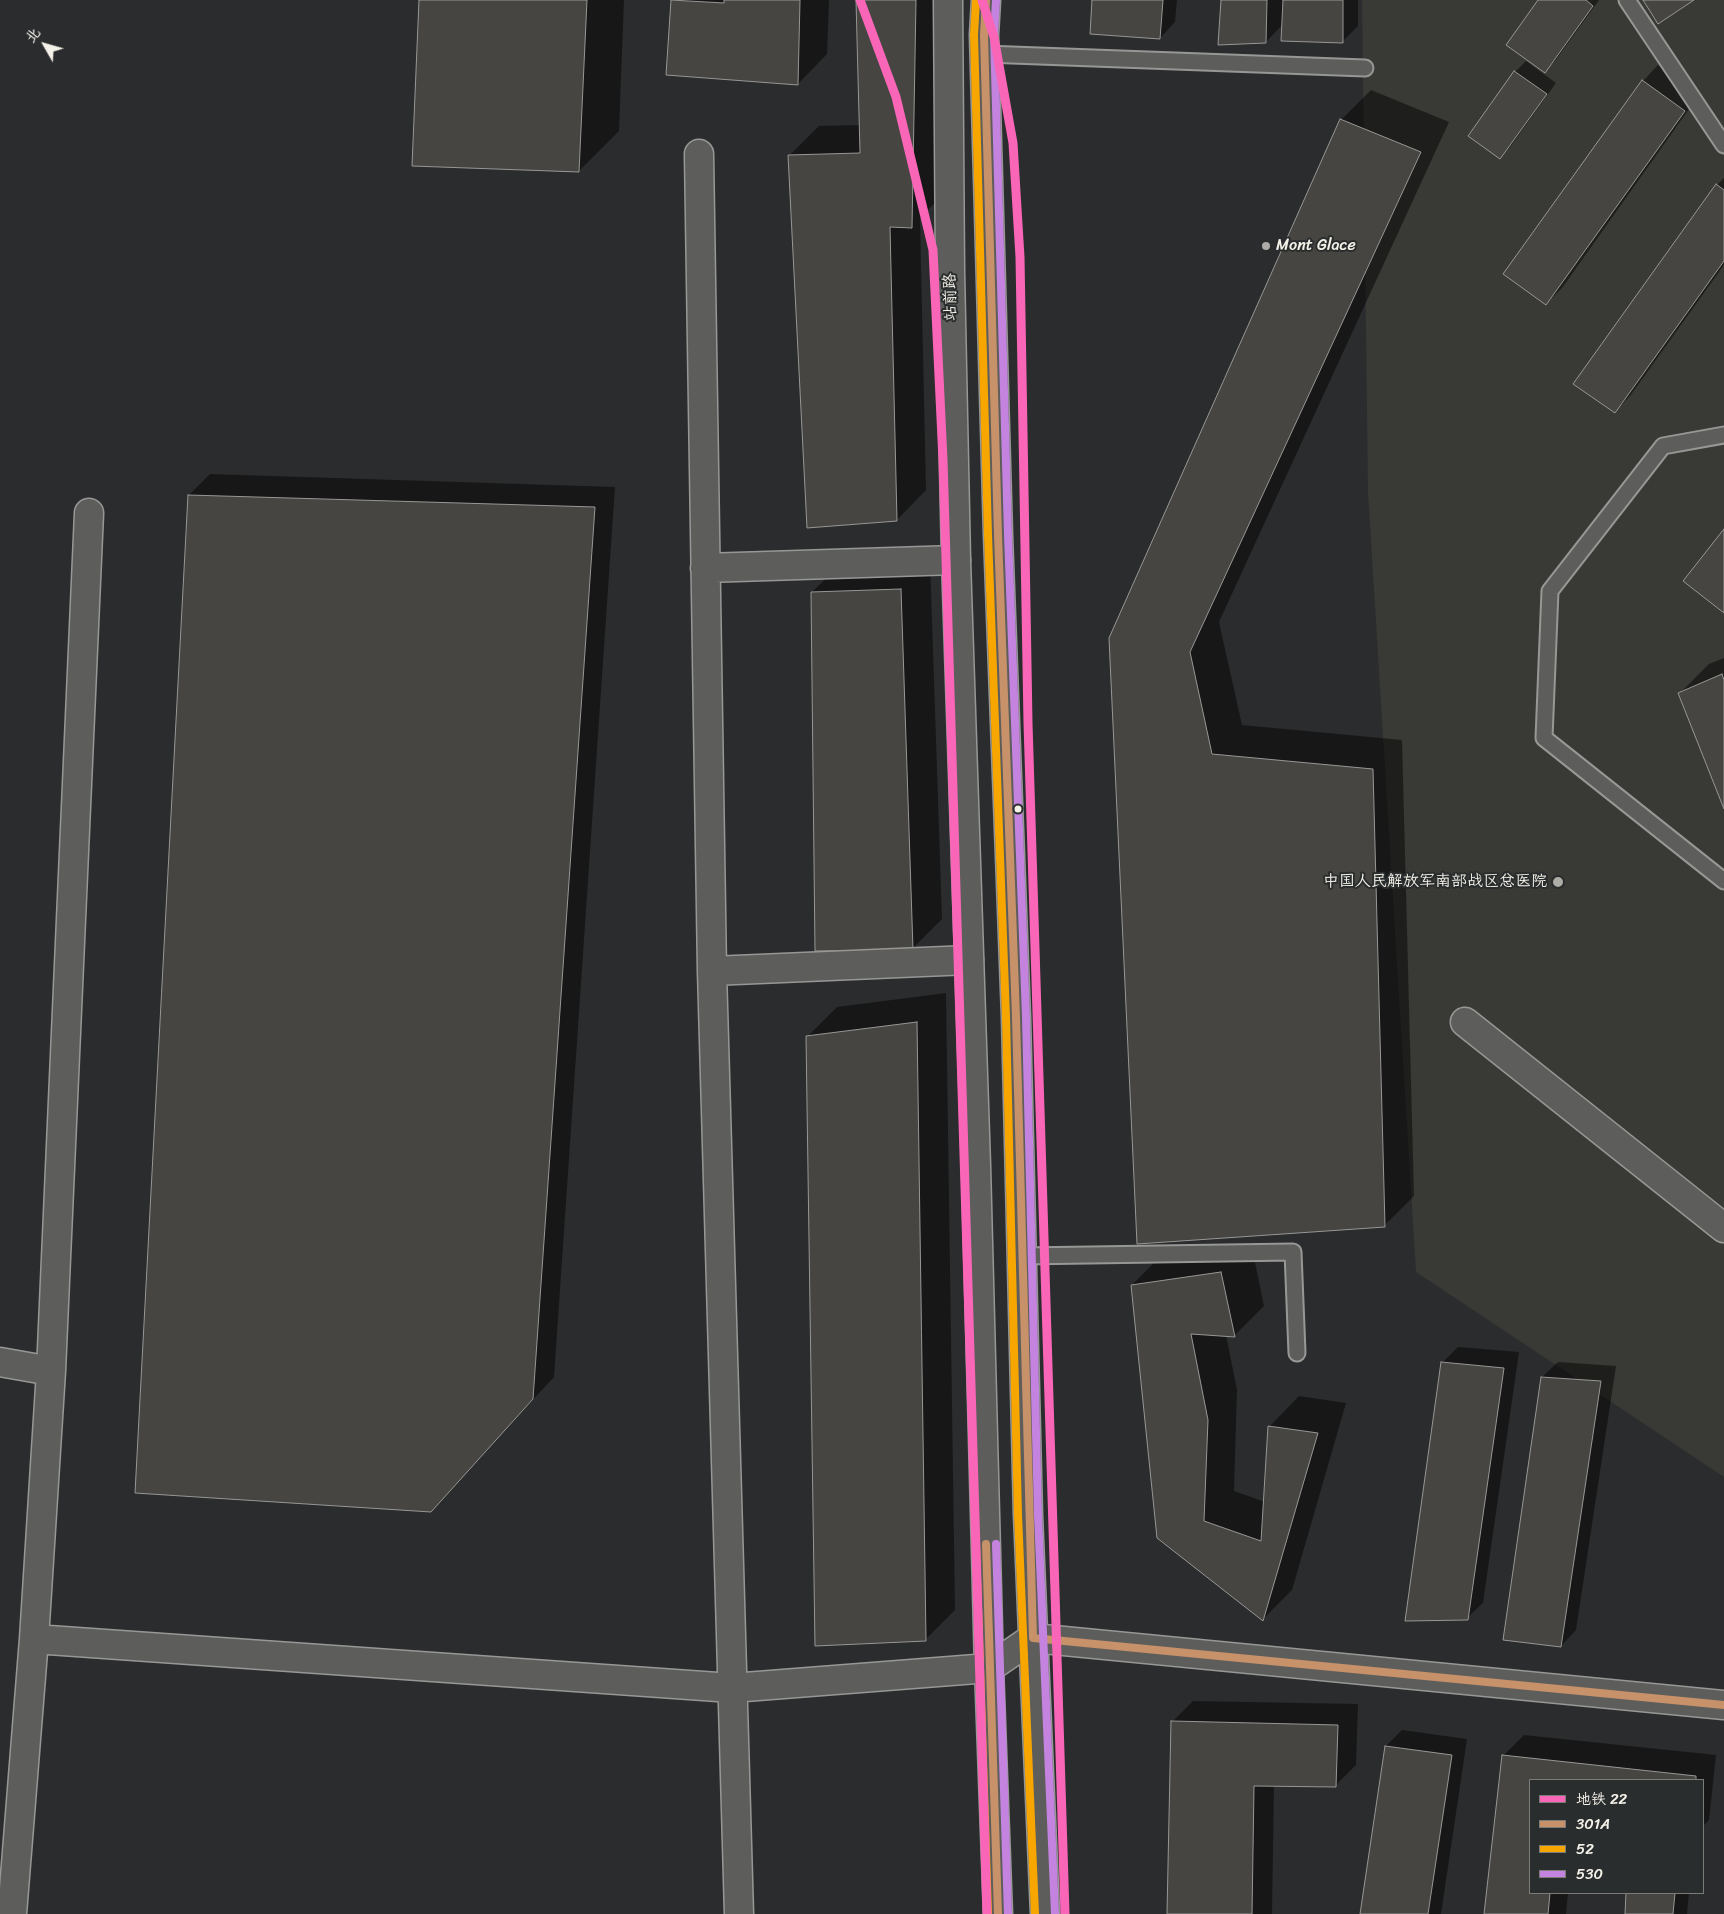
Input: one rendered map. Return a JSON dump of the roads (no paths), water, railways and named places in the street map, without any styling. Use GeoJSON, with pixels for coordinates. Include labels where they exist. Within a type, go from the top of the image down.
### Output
{"type":"FeatureCollection","features":[{"type":"Feature","properties":{"kind":"street","name":"站前路"},"geometry":{"type":"LineString","coordinates":[[948,0],[950,271],[956,560],[970,960],[989,1668],[998,1914]]}},
{"type":"Feature","properties":{"kind":"street"},"geometry":{"type":"LineString","coordinates":[[986,0],[985,54],[998,544],[1033,1638],[1045,1914]]}},
{"type":"Feature","properties":{"kind":"street"},"geometry":{"type":"LineString","coordinates":[[699,154],[712,971],[739,1914]]}},
{"type":"Feature","properties":{"kind":"street"},"geometry":{"type":"LineString","coordinates":[[12,1914],[34,1639],[51,1371],[89,513]]}},
{"type":"Feature","properties":{"kind":"street"},"geometry":{"type":"LineString","coordinates":[[705,568],[956,560]]}},
{"type":"Feature","properties":{"kind":"street"},"geometry":{"type":"LineString","coordinates":[[712,971],[970,960]]}},
{"type":"Feature","properties":{"kind":"street"},"geometry":{"type":"LineString","coordinates":[[1466,1022],[1724,1228]]}},
{"type":"Feature","properties":{"kind":"street"},"geometry":{"type":"LineString","coordinates":[[0,1362],[51,1371]]}},
{"type":"Feature","properties":{"kind":"street"},"geometry":{"type":"LineString","coordinates":[[34,1639],[732,1688],[989,1668],[1033,1638],[1724,1705]]}},
{"type":"Feature","properties":{"kind":"lane"},"geometry":{"type":"LineString","coordinates":[[1627,0],[1724,145]]}},
{"type":"Feature","properties":{"kind":"lane"},"geometry":{"type":"LineString","coordinates":[[985,54],[1365,68]]}},
{"type":"Feature","properties":{"kind":"lane"},"geometry":{"type":"LineString","coordinates":[[1724,435],[1663,446],[1550,591],[1544,738],[1724,881]]}},
{"type":"Feature","properties":{"kind":"lane"},"geometry":{"type":"LineString","coordinates":[[1022,1256],[1294,1252],[1297,1353]]}},
{"type":"Feature","properties":{"kind":"metro line","name":"22"},"geometry":{"type":"LineString","coordinates":[[860,0],[896,97],[933,250],[943,460],[987,1914]]}},
{"type":"Feature","properties":{"kind":"metro line","name":"22"},"geometry":{"type":"LineString","coordinates":[[982,0],[994,37],[1013,143],[1020,257],[1028,723],[1065,1914]]}},
{"type":"Feature","properties":{"kind":"place","name":"Mont Glace"},"geometry":{"type":"Point","coordinates":[1266,246]}},
{"type":"Feature","properties":{"kind":"place","name":"中国人民解放军南部战区总医院"},"geometry":{"type":"Point","coordinates":[1558,882]}}]}
